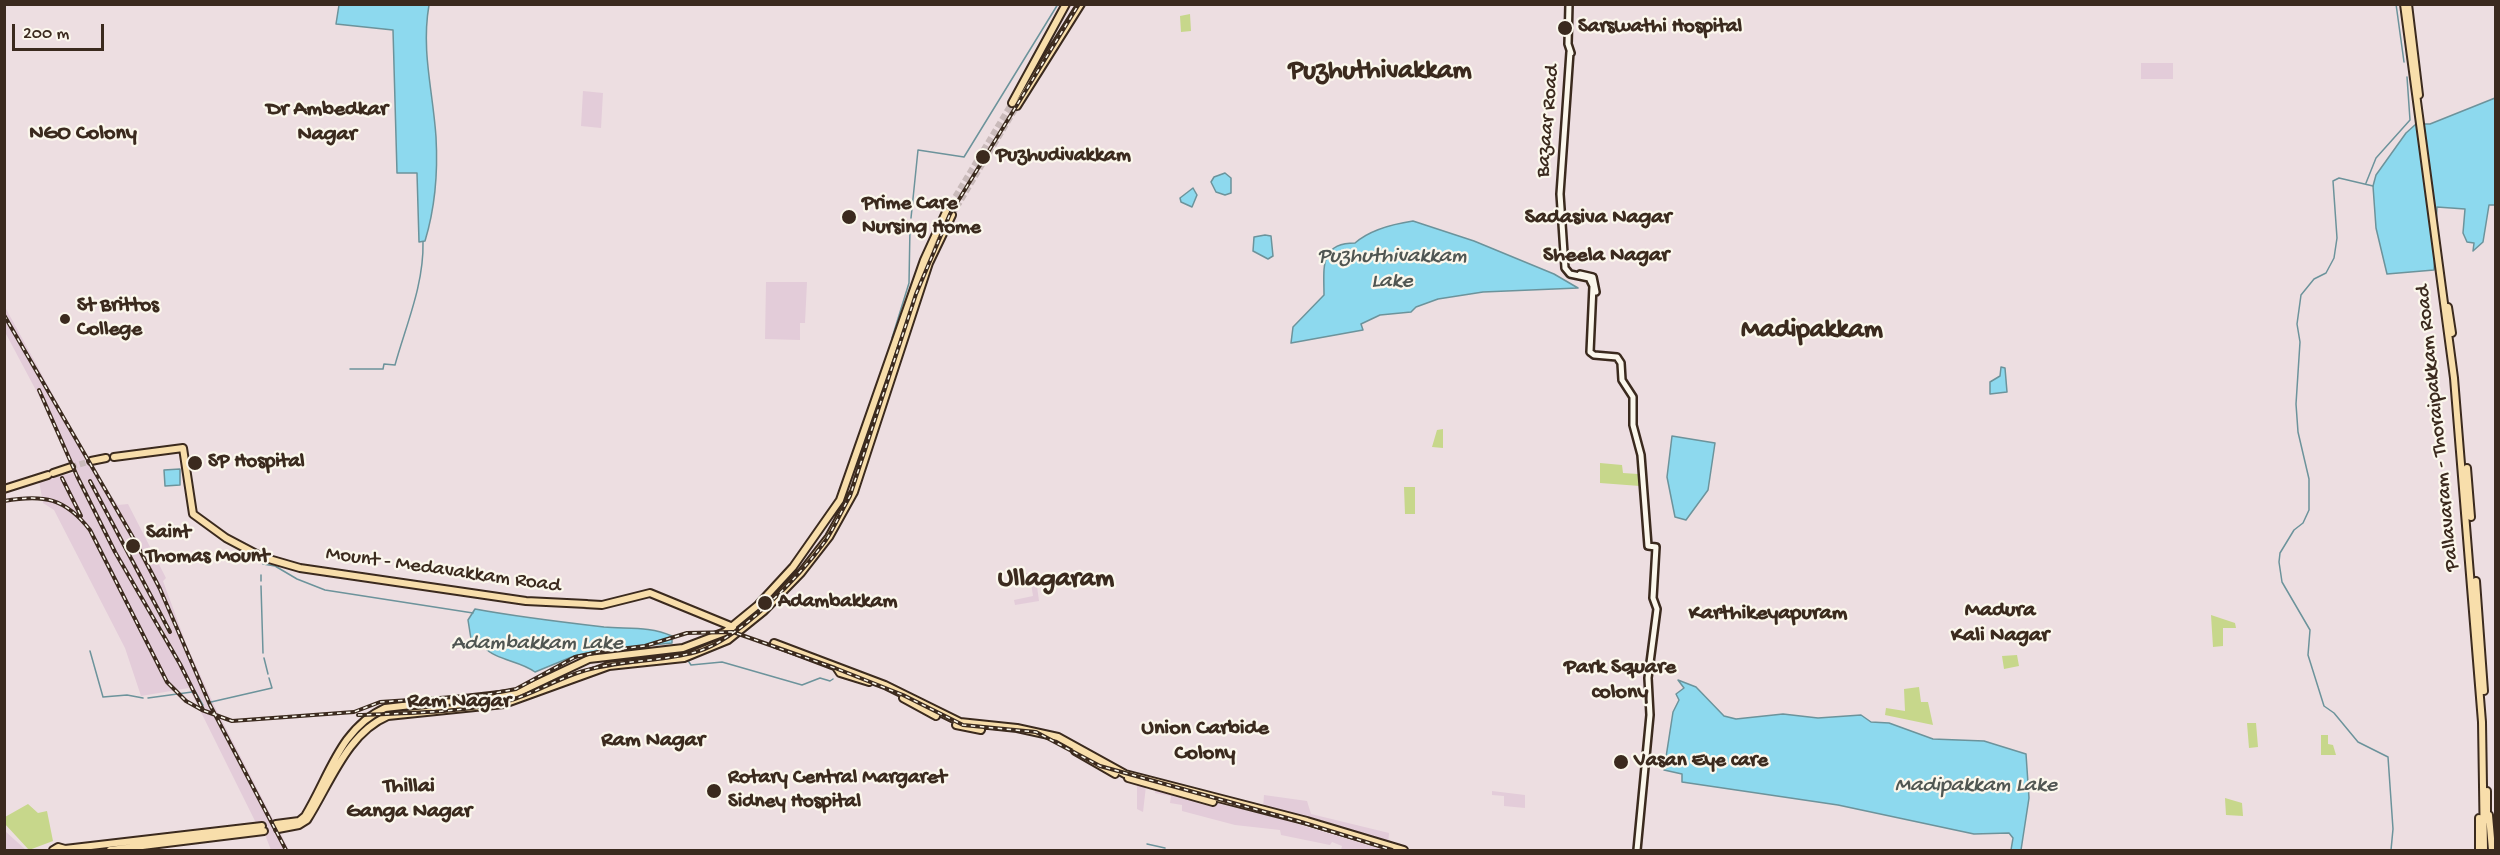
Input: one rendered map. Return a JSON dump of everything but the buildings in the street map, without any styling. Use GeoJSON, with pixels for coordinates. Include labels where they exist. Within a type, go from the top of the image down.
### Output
{"type":"FeatureCollection","features":[{"type":"Feature","properties":{"kind":"main road"},"geometry":{"type":"LineString","coordinates":[[1023,90],[1066,4]]}},
{"type":"Feature","properties":{"kind":"main road"},"geometry":{"type":"LineString","coordinates":[[1014,104],[1082,4]]}},
{"type":"Feature","properties":{"kind":"main road","name":"Pallavaram - Thoraipakkam Road"},"geometry":{"type":"LineString","coordinates":[[2406,4],[2457,377],[2486,720],[2485,797],[2488,850]]}},
{"type":"Feature","properties":{"kind":"main road","name":"Bazaar Road"},"geometry":{"type":"LineString","coordinates":[[1569,6],[1572,73],[1562,201],[1569,270],[1572,273],[1591,275],[1596,283],[1591,355],[1617,357],[1621,363],[1622,380],[1632,394],[1633,425],[1641,455],[1649,548],[1656,548],[1653,598],[1657,609],[1648,678],[1650,715],[1637,850]]}},
{"type":"Feature","properties":{"kind":"main road"},"geometry":{"type":"LineString","coordinates":[[519,697],[555,674],[602,656],[692,645],[733,627],[758,605],[793,567],[840,500],[926,261],[949,213]]}},
{"type":"Feature","properties":{"kind":"main road"},"geometry":{"type":"LineString","coordinates":[[277,826],[298,825],[307,820],[333,771],[364,729],[388,716],[482,708],[609,666],[694,655],[734,636],[776,600],[829,537],[849,501],[881,415],[926,261]]}},
{"type":"Feature","properties":{"kind":"main road","name":"Mount - Medavakkam Road"},"geometry":{"type":"LineString","coordinates":[[114,457],[184,451],[193,514],[226,538],[262,556],[295,566],[518,600],[602,605],[630,596],[654,593],[733,627]]}},
{"type":"Feature","properties":{"kind":"main road"},"geometry":{"type":"LineString","coordinates":[[90,461],[106,458]]}},
{"type":"Feature","properties":{"kind":"main road"},"geometry":{"type":"LineString","coordinates":[[4,489],[71,467]]}},
{"type":"Feature","properties":{"kind":"main road"},"geometry":{"type":"LineString","coordinates":[[840,500],[849,501]]}},
{"type":"Feature","properties":{"kind":"main road"},"geometry":{"type":"LineString","coordinates":[[774,643],[885,685],[963,723],[1017,728],[1052,735],[1125,774],[1307,821],[1404,850]]}},
{"type":"Feature","properties":{"kind":"main road"},"geometry":{"type":"LineString","coordinates":[[836,668],[840,673],[870,682],[959,726],[1039,735],[1056,740],[1110,772],[1137,782],[1282,818],[1390,850]]}},
{"type":"Feature","properties":{"kind":"main road"},"geometry":{"type":"LineString","coordinates":[[555,674],[559,682]]}},
{"type":"Feature","properties":{"kind":"main road"},"geometry":{"type":"LineString","coordinates":[[2479,850],[2480,812],[2485,797]]}},
{"type":"Feature","properties":{"kind":"main road"},"geometry":{"type":"LineString","coordinates":[[53,850],[58,847],[65,850],[263,829]]}},
{"type":"Feature","properties":{"kind":"main road"},"geometry":{"type":"LineString","coordinates":[[110,850],[164,841]]}},
{"type":"Feature","properties":{"kind":"shaded area"},"geometry":{"type":"Polygon","coordinates":[[[2141,63],[2173,63],[2173,79],[2141,79],[2141,63]]]}},
{"type":"Feature","properties":{"kind":"shaded area"},"geometry":{"type":"Polygon","coordinates":[[[583,91],[603,93],[601,128],[581,126],[583,91]]]}},
{"type":"Feature","properties":{"kind":"shaded area"},"geometry":{"type":"Polygon","coordinates":[[[766,282],[807,282],[805,323],[800,323],[800,340],[765,339],[766,282]]]}},
{"type":"Feature","properties":{"kind":"shaded area"},"geometry":{"type":"Polygon","coordinates":[[[5,307],[99,479],[118,505],[128,504],[166,578],[163,581],[187,646],[215,707],[289,850],[271,850],[260,822],[256,823],[189,688],[141,696],[125,648],[54,510],[43,503],[39,481],[73,473],[73,471],[48,413],[5,332],[5,307]]]}},
{"type":"Feature","properties":{"kind":"shaded area"},"geometry":{"type":"Polygon","coordinates":[[[1035,572],[1039,601],[1015,605],[1014,600],[1033,596],[1030,576],[1014,579],[1013,575],[1035,572]]]}},
{"type":"Feature","properties":{"kind":"shaded area"},"geometry":{"type":"Polygon","coordinates":[[[1137,785],[1146,786],[1143,812],[1137,809],[1137,785]]]}},
{"type":"Feature","properties":{"kind":"shaded area"},"geometry":{"type":"Polygon","coordinates":[[[1155,788],[1281,819],[1385,850],[1341,850],[1342,846],[1332,842],[1330,845],[1281,835],[1280,830],[1235,825],[1182,811],[1182,805],[1170,803],[1171,796],[1155,793],[1155,788]]]}},
{"type":"Feature","properties":{"kind":"shaded area"},"geometry":{"type":"Polygon","coordinates":[[[1492,791],[1525,795],[1525,808],[1504,806],[1504,796],[1492,795],[1492,791]]]}},
{"type":"Feature","properties":{"kind":"shaded area"},"geometry":{"type":"Polygon","coordinates":[[[1264,795],[1307,801],[1311,814],[1389,833],[1388,845],[1263,809],[1264,795]]]}},
{"type":"Feature","properties":{"kind":"shaded area"},"geometry":{"type":"Polygon","coordinates":[[[5,831],[26,850],[5,850],[5,831]]]}},
{"type":"Feature","properties":{"kind":"green space"},"geometry":{"type":"Polygon","coordinates":[[[1190,14],[1191,31],[1181,32],[1180,16],[1190,14]]]}},
{"type":"Feature","properties":{"kind":"green space"},"geometry":{"type":"Polygon","coordinates":[[[1443,429],[1443,448],[1432,447],[1437,430],[1443,429]]]}},
{"type":"Feature","properties":{"kind":"green space"},"geometry":{"type":"Polygon","coordinates":[[[1600,463],[1622,465],[1623,473],[1638,474],[1640,486],[1600,483],[1600,463]]]}},
{"type":"Feature","properties":{"kind":"green space"},"geometry":{"type":"Polygon","coordinates":[[[1404,487],[1415,487],[1415,514],[1405,514],[1404,487]]]}},
{"type":"Feature","properties":{"kind":"green space"},"geometry":{"type":"Polygon","coordinates":[[[2211,615],[2235,623],[2236,628],[2223,628],[2223,646],[2213,647],[2211,615]]]}},
{"type":"Feature","properties":{"kind":"green space"},"geometry":{"type":"Polygon","coordinates":[[[2017,655],[2019,666],[2004,669],[2002,656],[2017,655]]]}},
{"type":"Feature","properties":{"kind":"green space"},"geometry":{"type":"Polygon","coordinates":[[[1919,687],[1921,702],[1928,702],[1933,725],[1885,715],[1886,708],[1905,711],[1904,689],[1919,687]]]}},
{"type":"Feature","properties":{"kind":"green space"},"geometry":{"type":"Polygon","coordinates":[[[2247,723],[2256,723],[2258,747],[2249,748],[2247,723]]]}},
{"type":"Feature","properties":{"kind":"green space"},"geometry":{"type":"Polygon","coordinates":[[[2321,735],[2328,735],[2328,744],[2333,745],[2336,755],[2321,755],[2321,735]]]}},
{"type":"Feature","properties":{"kind":"green space"},"geometry":{"type":"Polygon","coordinates":[[[2225,798],[2242,803],[2243,816],[2226,815],[2225,798]]]}},
{"type":"Feature","properties":{"kind":"green space"},"geometry":{"type":"Polygon","coordinates":[[[28,804],[38,813],[47,811],[53,841],[29,850],[4,823],[5,817],[28,804]]]}},
{"type":"Feature","properties":{"kind":"water"},"geometry":{"type":"Polygon","coordinates":[[[339,5],[429,5],[426,39],[435,120],[437,163],[433,203],[425,241],[419,242],[417,173],[397,173],[393,30],[336,24],[339,5]]]}},
{"type":"Feature","properties":{"kind":"water"},"geometry":{"type":"Polygon","coordinates":[[[2495,98],[2495,205],[2489,205],[2483,242],[2473,251],[2474,243],[2467,242],[2463,233],[2465,209],[2437,207],[2434,270],[2387,274],[2376,228],[2373,186],[2376,175],[2406,133],[2416,124],[2430,124],[2495,98]]]}},
{"type":"Feature","properties":{"kind":"water"},"geometry":{"type":"Polygon","coordinates":[[[1225,173],[1231,178],[1231,193],[1225,195],[1216,192],[1211,182],[1214,177],[1225,173]]]}},
{"type":"Feature","properties":{"kind":"water"},"geometry":{"type":"Polygon","coordinates":[[[1193,188],[1197,195],[1192,207],[1181,202],[1180,198],[1193,188]]]}},
{"type":"Feature","properties":{"kind":"water","name":"Puzhuthivakkam Lake"},"geometry":{"type":"Polygon","coordinates":[[[1413,221],[1474,241],[1554,274],[1578,288],[1483,292],[1438,299],[1416,307],[1411,312],[1380,315],[1361,324],[1363,330],[1291,343],[1293,327],[1324,295],[1324,267],[1329,252],[1343,244],[1355,243],[1382,228],[1413,221]]]}},
{"type":"Feature","properties":{"kind":"water"},"geometry":{"type":"Polygon","coordinates":[[[1271,236],[1273,256],[1268,259],[1253,251],[1254,237],[1271,236]]]}},
{"type":"Feature","properties":{"kind":"water"},"geometry":{"type":"Polygon","coordinates":[[[2001,367],[2005,368],[2007,392],[1990,394],[1990,382],[2000,376],[2001,367]]]}},
{"type":"Feature","properties":{"kind":"water"},"geometry":{"type":"Polygon","coordinates":[[[1672,436],[1715,443],[1708,490],[1686,520],[1675,517],[1667,477],[1672,436]]]}},
{"type":"Feature","properties":{"kind":"water"},"geometry":{"type":"Polygon","coordinates":[[[180,469],[180,485],[165,486],[164,470],[180,469]]]}},
{"type":"Feature","properties":{"kind":"water","name":"Adambakkam Lake"},"geometry":{"type":"Polygon","coordinates":[[[475,609],[604,627],[639,628],[672,636],[672,643],[601,650],[574,656],[535,672],[494,655],[483,646],[477,646],[477,640],[471,639],[468,620],[475,609]]]}},
{"type":"Feature","properties":{"kind":"water","name":"Madipakkam Lake"},"geometry":{"type":"Polygon","coordinates":[[[1678,680],[1696,687],[1724,716],[1736,719],[1783,714],[1818,718],[1861,715],[1871,722],[1889,723],[1933,739],[1984,741],[2026,754],[2029,798],[2021,850],[2011,850],[2013,838],[2009,833],[1974,834],[1838,805],[1682,782],[1682,774],[1664,770],[1673,712],[1679,700],[1676,694],[1684,688],[1678,680]]]}},
{"type":"Feature","properties":{"kind":"waterway"},"geometry":{"type":"LineString","coordinates":[[911,218],[918,150],[964,157],[1058,4]]}},
{"type":"Feature","properties":{"kind":"waterway"},"geometry":{"type":"LineString","coordinates":[[2396,4],[2404,62]]}},
{"type":"Feature","properties":{"kind":"waterway"},"geometry":{"type":"LineString","coordinates":[[2366,183],[2376,158],[2410,120],[2407,77]]}},
{"type":"Feature","properties":{"kind":"waterway"},"geometry":{"type":"LineString","coordinates":[[2373,186],[2339,178],[2333,181],[2337,238],[2334,258],[2326,273],[2314,279],[2301,295],[2297,324],[2300,342],[2296,404],[2298,432],[2309,479],[2309,510],[2303,523],[2294,530],[2280,553],[2279,562],[2282,582],[2310,630],[2308,655],[2324,706],[2334,713],[2358,742],[2388,757],[2393,829],[2391,850]]}},
{"type":"Feature","properties":{"kind":"waterway"},"geometry":{"type":"LineString","coordinates":[[892,338],[909,283],[910,227]]}},
{"type":"Feature","properties":{"kind":"waterway"},"geometry":{"type":"LineString","coordinates":[[350,369],[383,369],[384,364],[395,365],[421,274],[423,242]]}},
{"type":"Feature","properties":{"kind":"waterway"},"geometry":{"type":"LineString","coordinates":[[263,564],[275,566],[297,579],[325,590],[473,613]]}},
{"type":"Feature","properties":{"kind":"waterway"},"geometry":{"type":"LineString","coordinates":[[261,575],[261,581]]}},
{"type":"Feature","properties":{"kind":"waterway"},"geometry":{"type":"LineString","coordinates":[[261,586],[263,653]]}},
{"type":"Feature","properties":{"kind":"waterway"},"geometry":{"type":"LineString","coordinates":[[90,651],[103,697],[127,695],[143,698]]}},
{"type":"Feature","properties":{"kind":"waterway"},"geometry":{"type":"LineString","coordinates":[[264,658],[268,674]]}},
{"type":"Feature","properties":{"kind":"waterway"},"geometry":{"type":"LineString","coordinates":[[687,659],[691,665],[722,662],[802,685],[820,678],[830,681],[833,679]]}},
{"type":"Feature","properties":{"kind":"waterway"},"geometry":{"type":"LineString","coordinates":[[211,702],[272,688],[269,678]]}},
{"type":"Feature","properties":{"kind":"waterway"},"geometry":{"type":"LineString","coordinates":[[195,691],[203,705]]}},
{"type":"Feature","properties":{"kind":"waterway"},"geometry":{"type":"LineString","coordinates":[[148,698],[192,692]]}},
{"type":"Feature","properties":{"kind":"waterway"},"geometry":{"type":"LineString","coordinates":[[1147,844],[1165,848]]}},
{"type":"Feature","properties":{"kind":"tunnel"},"geometry":{"type":"LineString","coordinates":[[946,212],[1012,103]]}},
{"type":"Feature","properties":{"kind":"tunnel"},"geometry":{"type":"LineString","coordinates":[[952,215],[1017,106]]}},
{"type":"Feature","properties":{"kind":"tunnel"},"geometry":{"type":"LineString","coordinates":[[71,467],[91,461]]}},
{"type":"Feature","properties":{"kind":"railway"},"geometry":{"type":"LineString","coordinates":[[358,715],[434,712],[491,705],[517,698],[571,675],[594,668],[696,652],[731,634],[785,588],[826,540],[850,496],[916,294],[950,214],[1079,4]]}},
{"type":"Feature","properties":{"kind":"railway"},"geometry":{"type":"LineString","coordinates":[[4,315],[135,541],[160,589],[210,705],[286,850]]}},
{"type":"Feature","properties":{"kind":"railway"},"geometry":{"type":"LineString","coordinates":[[39,390],[77,476],[115,552],[180,664],[203,710]]}},
{"type":"Feature","properties":{"kind":"railway"},"geometry":{"type":"LineString","coordinates":[[62,478],[81,516]]}},
{"type":"Feature","properties":{"kind":"railway"},"geometry":{"type":"LineString","coordinates":[[90,481],[170,632]]}},
{"type":"Feature","properties":{"kind":"railway"},"geometry":{"type":"LineString","coordinates":[[4,501],[31,498],[53,501],[72,511],[81,519],[90,530],[167,682],[186,701],[202,710],[232,721],[354,712],[380,702],[484,695],[516,689],[575,657],[645,646],[687,633],[733,632],[903,695],[963,725],[1036,732],[1100,766],[1298,821],[1392,850]]}},
{"type":"Feature","properties":{"kind":"place","name":"Sarswathi Hospital"},"geometry":{"type":"Point","coordinates":[1565,28]}},
{"type":"Feature","properties":{"kind":"place","name":"Puzhudivakkam"},"geometry":{"type":"Point","coordinates":[983,157]}},
{"type":"Feature","properties":{"kind":"place","name":"Prime Care Nursing Home"},"geometry":{"type":"Point","coordinates":[849,217]}},
{"type":"Feature","properties":{"kind":"place","name":"St Brittos College"},"geometry":{"type":"Point","coordinates":[65,319]}},
{"type":"Feature","properties":{"kind":"place","name":"SP Hospital"},"geometry":{"type":"Point","coordinates":[195,463]}},
{"type":"Feature","properties":{"kind":"place","name":"Saint Thomas Mount"},"geometry":{"type":"Point","coordinates":[133,546]}},
{"type":"Feature","properties":{"kind":"place","name":"Adambakkam"},"geometry":{"type":"Point","coordinates":[765,603]}},
{"type":"Feature","properties":{"kind":"place","name":"Vasan Eye care"},"geometry":{"type":"Point","coordinates":[1621,762]}},
{"type":"Feature","properties":{"kind":"place","name":"Rotary Central Margaret Sidney Hospital"},"geometry":{"type":"Point","coordinates":[714,791]}},
{"type":"Feature","properties":{"kind":"district","name":"Puzhuthivakkam"},"geometry":{"type":"Point","coordinates":[1380,73]}},
{"type":"Feature","properties":{"kind":"district","name":"Dr Ambedkar Nagar"},"geometry":{"type":"Point","coordinates":[327,124]}},
{"type":"Feature","properties":{"kind":"district","name":"NGO Colony"},"geometry":{"type":"Point","coordinates":[83,135]}},
{"type":"Feature","properties":{"kind":"district","name":"Sadasiva Nagar"},"geometry":{"type":"Point","coordinates":[1598,219]}},
{"type":"Feature","properties":{"kind":"district","name":"Sheela Nagar"},"geometry":{"type":"Point","coordinates":[1606,257]}},
{"type":"Feature","properties":{"kind":"district","name":"Madipakkam"},"geometry":{"type":"Point","coordinates":[1812,332]}},
{"type":"Feature","properties":{"kind":"district","name":"Ullagaram"},"geometry":{"type":"Point","coordinates":[1056,581]}},
{"type":"Feature","properties":{"kind":"district","name":"Karthikeyapuram"},"geometry":{"type":"Point","coordinates":[1768,615]}},
{"type":"Feature","properties":{"kind":"district","name":"Madura Kali Nagar"},"geometry":{"type":"Point","coordinates":[2000,624]}},
{"type":"Feature","properties":{"kind":"district","name":"Park Square colony"},"geometry":{"type":"Point","coordinates":[1620,682]}},
{"type":"Feature","properties":{"kind":"district","name":"Ram Nagar"},"geometry":{"type":"Point","coordinates":[459,703]}},
{"type":"Feature","properties":{"kind":"district","name":"Ram Nagar"},"geometry":{"type":"Point","coordinates":[653,742]}},
{"type":"Feature","properties":{"kind":"district","name":"Union Carbide Colony"},"geometry":{"type":"Point","coordinates":[1205,742]}},
{"type":"Feature","properties":{"kind":"district","name":"Thillai Ganga Nagar"},"geometry":{"type":"Point","coordinates":[409,800]}}]}
